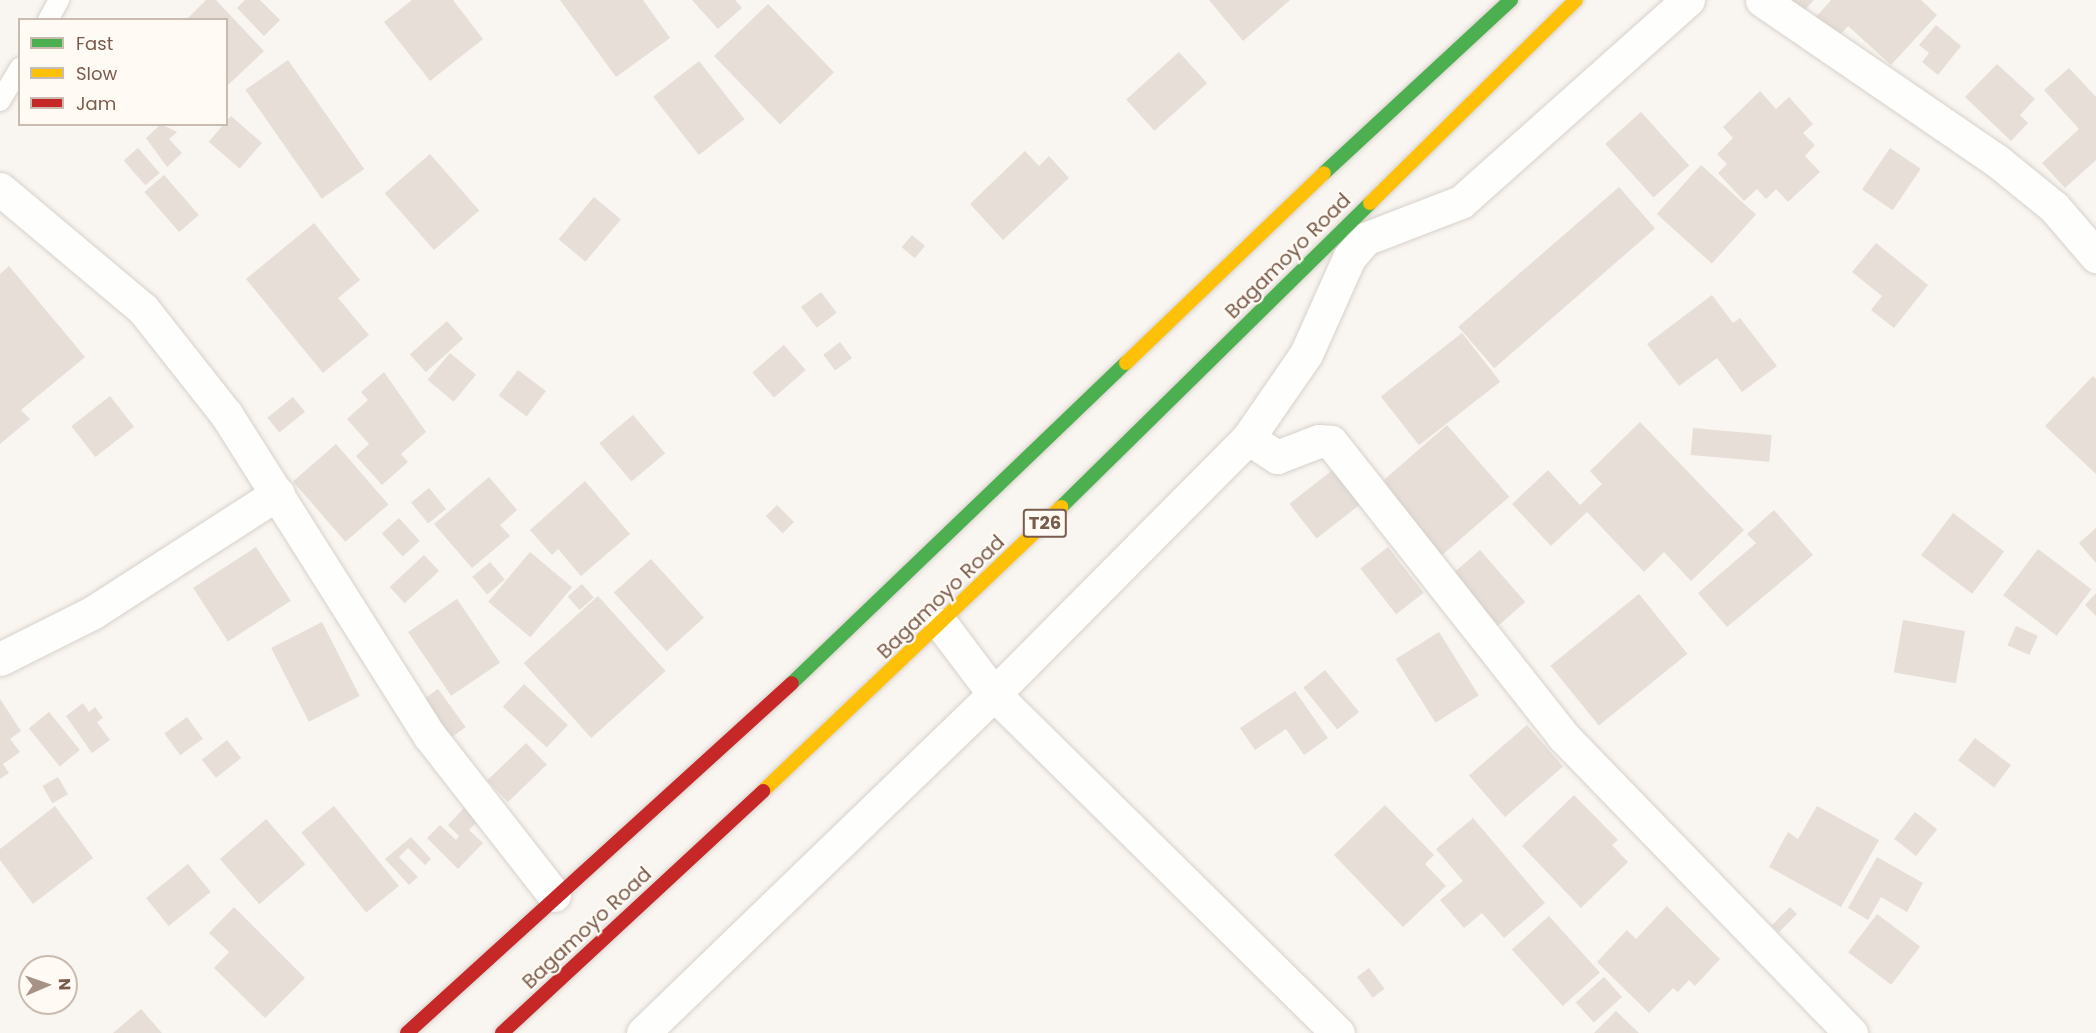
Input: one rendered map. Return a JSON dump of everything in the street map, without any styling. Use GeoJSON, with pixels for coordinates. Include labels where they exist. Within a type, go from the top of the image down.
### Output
{"type":"FeatureCollection","features":[{"type":"Feature","properties":{"kind":"main road"},"geometry":{"type":"LineString","coordinates":[[407,1033],[554,895],[903,582],[1280,213],[1511,0]]}},
{"type":"Feature","properties":{"kind":"main road","name":"Bagamoyo Road"},"geometry":{"type":"LineString","coordinates":[[502,1033],[942,625],[1358,231],[1576,0]]}},
{"type":"Feature","properties":{"kind":"street"},"geometry":{"type":"LineString","coordinates":[[643,1033],[994,694],[1248,438],[1306,354],[1349,258],[1358,231],[1461,202],[1688,0]]}},
{"type":"Feature","properties":{"kind":"street"},"geometry":{"type":"LineString","coordinates":[[1762,0],[1996,160],[2054,207],[2096,256]]}},
{"type":"Feature","properties":{"kind":"street"},"geometry":{"type":"LineString","coordinates":[[0,189],[142,309],[226,414],[429,735],[554,895]]}},
{"type":"Feature","properties":{"kind":"street"},"geometry":{"type":"LineString","coordinates":[[1248,438],[1277,457],[1319,441],[1331,442],[1563,736],[1851,1033]]}},
{"type":"Feature","properties":{"kind":"street"},"geometry":{"type":"LineString","coordinates":[[0,659],[92,613],[278,494]]}},
{"type":"Feature","properties":{"kind":"street"},"geometry":{"type":"LineString","coordinates":[[942,625],[994,694],[1338,1033]]}},
{"type":"Feature","properties":{"kind":"lane"},"geometry":{"type":"LineString","coordinates":[[49,18],[59,0]]}},
{"type":"Feature","properties":{"kind":"lane"},"geometry":{"type":"LineString","coordinates":[[0,101],[18,71]]}},
{"type":"Feature","properties":{"kind":"building"},"geometry":{"type":"Polygon","coordinates":[[[206,0],[216,0],[264,51],[228,85],[228,18],[188,18],[206,0]]]}},
{"type":"Feature","properties":{"kind":"building"},"geometry":{"type":"Polygon","coordinates":[[[245,0],[260,0],[280,20],[264,36],[237,8],[245,0]]]}},
{"type":"Feature","properties":{"kind":"building"},"geometry":{"type":"Polygon","coordinates":[[[412,0],[453,0],[483,39],[430,81],[384,22],[412,0]]]}},
{"type":"Feature","properties":{"kind":"building"},"geometry":{"type":"Polygon","coordinates":[[[560,0],[643,0],[670,38],[616,77],[560,0]]]}},
{"type":"Feature","properties":{"kind":"building"},"geometry":{"type":"Polygon","coordinates":[[[692,0],[735,0],[742,8],[718,29],[692,0]]]}},
{"type":"Feature","properties":{"kind":"building"},"geometry":{"type":"Polygon","coordinates":[[[1209,0],[1290,0],[1243,41],[1209,0]]]}},
{"type":"Feature","properties":{"kind":"building"},"geometry":{"type":"Polygon","coordinates":[[[1779,0],[1814,0],[1798,17],[1779,0]]]}},
{"type":"Feature","properties":{"kind":"building"},"geometry":{"type":"Polygon","coordinates":[[[1831,0],[1921,0],[1937,15],[1891,65],[1848,26],[1838,37],[1816,17],[1831,0]]]}},
{"type":"Feature","properties":{"kind":"building"},"geometry":{"type":"Polygon","coordinates":[[[768,4],[834,72],[780,124],[714,56],[768,4]]]}},
{"type":"Feature","properties":{"kind":"building"},"geometry":{"type":"Polygon","coordinates":[[[1936,25],[1961,46],[1938,75],[1922,62],[1929,53],[1919,45],[1936,25]]]}},
{"type":"Feature","properties":{"kind":"building"},"geometry":{"type":"Polygon","coordinates":[[[1179,52],[1207,83],[1154,131],[1126,100],[1179,52]]]}},
{"type":"Feature","properties":{"kind":"building"},"geometry":{"type":"Polygon","coordinates":[[[288,60],[364,169],[322,199],[245,90],[288,60]]]}},
{"type":"Feature","properties":{"kind":"building"},"geometry":{"type":"Polygon","coordinates":[[[699,61],[745,119],[699,155],[653,97],[699,61]]]}},
{"type":"Feature","properties":{"kind":"building"},"geometry":{"type":"Polygon","coordinates":[[[1997,64],[2035,99],[2020,115],[2028,123],[2011,141],[1965,97],[1997,64]]]}},
{"type":"Feature","properties":{"kind":"building"},"geometry":{"type":"Polygon","coordinates":[[[2069,68],[2096,97],[2096,160],[2065,188],[2042,163],[2079,129],[2044,90],[2069,68]]]}},
{"type":"Feature","properties":{"kind":"building"},"geometry":{"type":"Polygon","coordinates":[[[1760,91],[1776,109],[1789,97],[1813,124],[1803,133],[1815,145],[1805,156],[1820,172],[1788,202],[1776,189],[1766,199],[1757,189],[1744,201],[1718,173],[1727,164],[1717,154],[1733,138],[1723,127],[1760,91]]]}},
{"type":"Feature","properties":{"kind":"building"},"geometry":{"type":"Polygon","coordinates":[[[1641,112],[1689,166],[1654,198],[1605,144],[1641,112]]]}},
{"type":"Feature","properties":{"kind":"building"},"geometry":{"type":"Polygon","coordinates":[[[231,116],[262,143],[240,169],[209,142],[222,126],[228,126],[228,119],[231,116]]]}},
{"type":"Feature","properties":{"kind":"building"},"geometry":{"type":"Polygon","coordinates":[[[159,126],[165,126],[177,132],[169,139],[182,153],[167,167],[146,138],[159,126]]]}},
{"type":"Feature","properties":{"kind":"building"},"geometry":{"type":"Polygon","coordinates":[[[138,148],[160,173],[145,185],[124,160],[138,148]]]}},
{"type":"Feature","properties":{"kind":"building"},"geometry":{"type":"Polygon","coordinates":[[[1890,148],[1921,169],[1893,210],[1862,189],[1890,148]]]}},
{"type":"Feature","properties":{"kind":"building"},"geometry":{"type":"Polygon","coordinates":[[[1025,151],[1039,166],[1049,156],[1069,178],[1003,240],[970,204],[1025,151]]]}},
{"type":"Feature","properties":{"kind":"building"},"geometry":{"type":"Polygon","coordinates":[[[430,154],[479,211],[434,250],[385,193],[430,154]]]}},
{"type":"Feature","properties":{"kind":"building"},"geometry":{"type":"Polygon","coordinates":[[[1701,165],[1756,215],[1712,264],[1657,214],[1701,165]]]}},
{"type":"Feature","properties":{"kind":"building"},"geometry":{"type":"Polygon","coordinates":[[[164,175],[199,215],[179,232],[144,192],[164,175]]]}},
{"type":"Feature","properties":{"kind":"building"},"geometry":{"type":"Polygon","coordinates":[[[1619,187],[1655,229],[1494,368],[1458,327],[1619,187]]]}},
{"type":"Feature","properties":{"kind":"building"},"geometry":{"type":"Polygon","coordinates":[[[594,197],[621,219],[585,262],[559,239],[594,197]]]}},
{"type":"Feature","properties":{"kind":"building"},"geometry":{"type":"Polygon","coordinates":[[[314,223],[360,280],[338,298],[369,335],[323,373],[246,279],[314,223]]]}},
{"type":"Feature","properties":{"kind":"building"},"geometry":{"type":"Polygon","coordinates":[[[912,235],[925,246],[915,258],[902,247],[912,235]]]}},
{"type":"Feature","properties":{"kind":"building"},"geometry":{"type":"Polygon","coordinates":[[[1876,243],[1928,285],[1894,328],[1871,310],[1882,296],[1852,272],[1876,243]]]}},
{"type":"Feature","properties":{"kind":"building"},"geometry":{"type":"Polygon","coordinates":[[[9,266],[85,357],[21,410],[30,419],[0,444],[0,274],[9,266]]]}},
{"type":"Feature","properties":{"kind":"building"},"geometry":{"type":"Polygon","coordinates":[[[821,292],[837,313],[817,328],[801,307],[821,292]]]}},
{"type":"Feature","properties":{"kind":"building"},"geometry":{"type":"Polygon","coordinates":[[[1712,295],[1733,323],[1740,318],[1777,366],[1742,392],[1717,358],[1679,386],[1647,344],[1712,295]]]}},
{"type":"Feature","properties":{"kind":"building"},"geometry":{"type":"Polygon","coordinates":[[[447,321],[463,339],[426,372],[410,354],[447,321]]]}},
{"type":"Feature","properties":{"kind":"building"},"geometry":{"type":"Polygon","coordinates":[[[1462,333],[1500,382],[1419,445],[1381,396],[1462,333]]]}},
{"type":"Feature","properties":{"kind":"building"},"geometry":{"type":"Polygon","coordinates":[[[840,342],[852,358],[835,371],[823,355],[840,342]]]}},
{"type":"Feature","properties":{"kind":"building"},"geometry":{"type":"Polygon","coordinates":[[[784,345],[806,370],[774,397],[752,373],[784,345]]]}},
{"type":"Feature","properties":{"kind":"building"},"geometry":{"type":"Polygon","coordinates":[[[450,353],[476,375],[454,402],[428,380],[450,353]]]}},
{"type":"Feature","properties":{"kind":"building"},"geometry":{"type":"Polygon","coordinates":[[[518,370],[546,391],[527,417],[499,396],[518,370]]]}},
{"type":"Feature","properties":{"kind":"building"},"geometry":{"type":"Polygon","coordinates":[[[384,372],[426,432],[401,454],[408,462],[382,485],[356,456],[369,444],[347,419],[368,400],[361,392],[384,372]]]}},
{"type":"Feature","properties":{"kind":"building"},"geometry":{"type":"Polygon","coordinates":[[[2093,376],[2096,379],[2096,474],[2045,426],[2093,376]]]}},
{"type":"Feature","properties":{"kind":"building"},"geometry":{"type":"Polygon","coordinates":[[[110,396],[134,427],[95,457],[71,426],[110,396]]]}},
{"type":"Feature","properties":{"kind":"building"},"geometry":{"type":"Polygon","coordinates":[[[293,397],[305,412],[279,433],[267,418],[293,397]]]}},
{"type":"Feature","properties":{"kind":"building"},"geometry":{"type":"Polygon","coordinates":[[[633,415],[665,453],[631,482],[599,443],[633,415]]]}},
{"type":"Feature","properties":{"kind":"building"},"geometry":{"type":"Polygon","coordinates":[[[1640,422],[1744,530],[1691,581],[1664,552],[1644,572],[1587,512],[1551,546],[1512,504],[1548,470],[1580,505],[1602,484],[1590,471],[1640,422]]]}},
{"type":"Feature","properties":{"kind":"building"},"geometry":{"type":"Polygon","coordinates":[[[1447,425],[1509,497],[1438,558],[1376,487],[1447,425]]]}},
{"type":"Feature","properties":{"kind":"building"},"geometry":{"type":"Polygon","coordinates":[[[1693,428],[1772,435],[1769,462],[1691,455],[1693,428]]]}},
{"type":"Feature","properties":{"kind":"building"},"geometry":{"type":"Polygon","coordinates":[[[336,444],[388,504],[345,542],[293,481],[336,444]]]}},
{"type":"Feature","properties":{"kind":"building"},"geometry":{"type":"Polygon","coordinates":[[[1343,462],[1370,497],[1317,539],[1289,504],[1343,462]]]}},
{"type":"Feature","properties":{"kind":"building"},"geometry":{"type":"Polygon","coordinates":[[[489,477],[517,510],[500,525],[510,536],[472,568],[434,524],[489,477]]]}},
{"type":"Feature","properties":{"kind":"building"},"geometry":{"type":"Polygon","coordinates":[[[585,481],[630,534],[581,576],[558,549],[552,555],[530,530],[585,481]]]}},
{"type":"Feature","properties":{"kind":"building"},"geometry":{"type":"Polygon","coordinates":[[[429,488],[446,509],[428,523],[411,502],[429,488]]]}},
{"type":"Feature","properties":{"kind":"building"},"geometry":{"type":"Polygon","coordinates":[[[777,505],[794,522],[783,533],[766,516],[777,505]]]}},
{"type":"Feature","properties":{"kind":"building"},"geometry":{"type":"Polygon","coordinates":[[[1774,510],[1813,555],[1727,627],[1698,593],[1756,543],[1747,534],[1774,510]]]}},
{"type":"Feature","properties":{"kind":"building"},"geometry":{"type":"Polygon","coordinates":[[[1953,513],[2004,552],[1972,594],[1921,555],[1953,513]]]}},
{"type":"Feature","properties":{"kind":"building"},"geometry":{"type":"Polygon","coordinates":[[[399,518],[420,541],[403,556],[382,533],[399,518]]]}},
{"type":"Feature","properties":{"kind":"building"},"geometry":{"type":"Polygon","coordinates":[[[2096,528],[2096,563],[2079,543],[2096,528]]]}},
{"type":"Feature","properties":{"kind":"building"},"geometry":{"type":"Polygon","coordinates":[[[256,547],[291,601],[228,642],[193,588],[256,547]]]}},
{"type":"Feature","properties":{"kind":"building"},"geometry":{"type":"Polygon","coordinates":[[[1388,547],[1424,593],[1396,614],[1360,569],[1388,547]]]}},
{"type":"Feature","properties":{"kind":"building"},"geometry":{"type":"Polygon","coordinates":[[[2038,549],[2092,589],[2057,636],[2003,595],[2038,549]]]}},
{"type":"Feature","properties":{"kind":"building"},"geometry":{"type":"Polygon","coordinates":[[[1480,550],[1525,602],[1488,635],[1442,583],[1480,550]]]}},
{"type":"Feature","properties":{"kind":"building"},"geometry":{"type":"Polygon","coordinates":[[[530,552],[572,587],[530,637],[488,602],[530,552]]]}},
{"type":"Feature","properties":{"kind":"building"},"geometry":{"type":"Polygon","coordinates":[[[424,555],[439,571],[405,603],[390,587],[424,555]]]}},
{"type":"Feature","properties":{"kind":"building"},"geometry":{"type":"Polygon","coordinates":[[[651,559],[704,618],[667,651],[614,592],[651,559]]]}},
{"type":"Feature","properties":{"kind":"building"},"geometry":{"type":"Polygon","coordinates":[[[490,562],[505,580],[487,594],[472,577],[490,562]]]}},
{"type":"Feature","properties":{"kind":"building"},"geometry":{"type":"Polygon","coordinates":[[[582,584],[594,598],[579,610],[568,596],[582,584]]]}},
{"type":"Feature","properties":{"kind":"building"},"geometry":{"type":"Polygon","coordinates":[[[2096,593],[2096,616],[2085,605],[2096,593]]]}},
{"type":"Feature","properties":{"kind":"building"},"geometry":{"type":"Polygon","coordinates":[[[1639,594],[1687,654],[1599,726],[1550,666],[1639,594]]]}},
{"type":"Feature","properties":{"kind":"building"},"geometry":{"type":"Polygon","coordinates":[[[598,596],[666,671],[591,738],[524,663],[598,596]]]}},
{"type":"Feature","properties":{"kind":"building"},"geometry":{"type":"Polygon","coordinates":[[[457,599],[500,663],[451,696],[408,632],[457,599]]]}},
{"type":"Feature","properties":{"kind":"building"},"geometry":{"type":"Polygon","coordinates":[[[1903,620],[1965,631],[1956,683],[1894,672],[1903,620]]]}},
{"type":"Feature","properties":{"kind":"building"},"geometry":{"type":"Polygon","coordinates":[[[322,622],[360,696],[309,722],[271,648],[322,622]]]}},
{"type":"Feature","properties":{"kind":"building"},"geometry":{"type":"Polygon","coordinates":[[[2016,626],[2038,636],[2029,655],[2007,645],[2016,626]]]}},
{"type":"Feature","properties":{"kind":"building"},"geometry":{"type":"Polygon","coordinates":[[[1439,632],[1479,696],[1435,723],[1396,659],[1439,632]]]}},
{"type":"Feature","properties":{"kind":"building"},"geometry":{"type":"Polygon","coordinates":[[[1325,670],[1359,712],[1337,730],[1303,688],[1325,670]]]}},
{"type":"Feature","properties":{"kind":"building"},"geometry":{"type":"Polygon","coordinates":[[[524,684],[568,725],[547,748],[503,707],[524,684]]]}},
{"type":"Feature","properties":{"kind":"building"},"geometry":{"type":"Polygon","coordinates":[[[438,689],[466,727],[447,741],[419,703],[438,689]]]}},
{"type":"Feature","properties":{"kind":"building"},"geometry":{"type":"Polygon","coordinates":[[[1295,691],[1328,738],[1304,755],[1286,729],[1255,750],[1240,728],[1295,691]]]}},
{"type":"Feature","properties":{"kind":"building"},"geometry":{"type":"Polygon","coordinates":[[[0,699],[21,731],[10,739],[20,752],[3,764],[9,773],[0,779],[0,699]]]}},
{"type":"Feature","properties":{"kind":"building"},"geometry":{"type":"Polygon","coordinates":[[[83,703],[89,712],[95,707],[103,718],[97,722],[110,740],[92,753],[66,716],[83,703]]]}},
{"type":"Feature","properties":{"kind":"building"},"geometry":{"type":"Polygon","coordinates":[[[49,712],[80,750],[60,766],[29,728],[49,712]]]}},
{"type":"Feature","properties":{"kind":"building"},"geometry":{"type":"Polygon","coordinates":[[[187,717],[203,739],[180,755],[164,733],[187,717]]]}},
{"type":"Feature","properties":{"kind":"building"},"geometry":{"type":"Polygon","coordinates":[[[1527,725],[1563,767],[1505,817],[1469,776],[1527,725]]]}},
{"type":"Feature","properties":{"kind":"building"},"geometry":{"type":"Polygon","coordinates":[[[1975,738],[2011,765],[1994,787],[1958,760],[1975,738]]]}},
{"type":"Feature","properties":{"kind":"building"},"geometry":{"type":"Polygon","coordinates":[[[227,740],[241,758],[216,778],[202,760],[227,740]]]}},
{"type":"Feature","properties":{"kind":"building"},"geometry":{"type":"Polygon","coordinates":[[[526,743],[547,765],[508,802],[487,781],[526,743]]]}},
{"type":"Feature","properties":{"kind":"building"},"geometry":{"type":"Polygon","coordinates":[[[58,777],[68,794],[52,803],[42,786],[58,777]]]}},
{"type":"Feature","properties":{"kind":"building"},"geometry":{"type":"Polygon","coordinates":[[[1574,795],[1618,840],[1612,845],[1628,862],[1581,908],[1522,846],[1574,795]]]}},
{"type":"Feature","properties":{"kind":"building"},"geometry":{"type":"Polygon","coordinates":[[[1385,805],[1434,855],[1425,864],[1446,886],[1403,927],[1334,855],[1385,805]]]}},
{"type":"Feature","properties":{"kind":"building"},"geometry":{"type":"Polygon","coordinates":[[[55,806],[93,858],[33,904],[0,860],[0,849],[55,806]]]}},
{"type":"Feature","properties":{"kind":"building"},"geometry":{"type":"Polygon","coordinates":[[[334,806],[399,886],[366,912],[301,832],[334,806]]]}},
{"type":"Feature","properties":{"kind":"building"},"geometry":{"type":"Polygon","coordinates":[[[1817,806],[1879,840],[1841,907],[1769,867],[1788,832],[1798,839],[1817,806]]]}},
{"type":"Feature","properties":{"kind":"building"},"geometry":{"type":"Polygon","coordinates":[[[464,808],[477,822],[469,830],[483,843],[458,869],[427,838],[440,825],[456,840],[459,836],[448,825],[464,808]]]}},
{"type":"Feature","properties":{"kind":"building"},"geometry":{"type":"Polygon","coordinates":[[[1915,812],[1937,829],[1916,856],[1894,839],[1915,812]]]}},
{"type":"Feature","properties":{"kind":"building"},"geometry":{"type":"Polygon","coordinates":[[[1473,818],[1545,903],[1504,938],[1482,913],[1464,928],[1440,900],[1463,881],[1436,849],[1473,818]]]}},
{"type":"Feature","properties":{"kind":"building"},"geometry":{"type":"Polygon","coordinates":[[[266,819],[305,864],[259,904],[220,859],[266,819]]]}},
{"type":"Feature","properties":{"kind":"building"},"geometry":{"type":"Polygon","coordinates":[[[411,837],[431,859],[425,865],[408,848],[399,857],[418,877],[409,885],[385,859],[411,837]]]}},
{"type":"Feature","properties":{"kind":"building"},"geometry":{"type":"Polygon","coordinates":[[[1877,857],[1923,883],[1907,912],[1881,897],[1868,920],[1848,908],[1877,857]]]}},
{"type":"Feature","properties":{"kind":"building"},"geometry":{"type":"Polygon","coordinates":[[[188,864],[211,892],[169,926],[146,898],[188,864]]]}},
{"type":"Feature","properties":{"kind":"building"},"geometry":{"type":"Polygon","coordinates":[[[1667,906],[1720,959],[1695,986],[1689,980],[1678,992],[1673,988],[1649,1013],[1597,962],[1627,930],[1636,939],[1667,906]]]}},
{"type":"Feature","properties":{"kind":"building"},"geometry":{"type":"Polygon","coordinates":[[[234,907],[305,978],[265,1018],[214,968],[229,952],[209,933],[234,907]]]}},
{"type":"Feature","properties":{"kind":"building"},"geometry":{"type":"Polygon","coordinates":[[[1790,907],[1797,914],[1779,932],[1772,925],[1790,907]]]}},
{"type":"Feature","properties":{"kind":"building"},"geometry":{"type":"Polygon","coordinates":[[[1877,914],[1920,946],[1891,985],[1848,952],[1877,914]]]}},
{"type":"Feature","properties":{"kind":"building"},"geometry":{"type":"Polygon","coordinates":[[[1549,916],[1600,972],[1563,1006],[1512,949],[1549,916]]]}},
{"type":"Feature","properties":{"kind":"building"},"geometry":{"type":"Polygon","coordinates":[[[1369,968],[1385,989],[1373,998],[1357,977],[1369,968]]]}},
{"type":"Feature","properties":{"kind":"building"},"geometry":{"type":"Polygon","coordinates":[[[1604,977],[1622,997],[1594,1022],[1576,1002],[1604,977]]]}},
{"type":"Feature","properties":{"kind":"building"},"geometry":{"type":"Polygon","coordinates":[[[141,1009],[162,1033],[113,1033],[141,1009]]]}},
{"type":"Feature","properties":{"kind":"building"},"geometry":{"type":"Polygon","coordinates":[[[1616,1011],[1639,1033],[1594,1033],[1616,1011]]]}},
{"type":"Feature","properties":{"kind":"traffic: fast"},"geometry":{"type":"LineString","coordinates":[[1324,173],[1511,0]]}},
{"type":"Feature","properties":{"kind":"traffic: fast"},"geometry":{"type":"LineString","coordinates":[[1061,507],[1370,203]]}},
{"type":"Feature","properties":{"kind":"traffic: fast"},"geometry":{"type":"LineString","coordinates":[[792,683],[1126,363]]}},
{"type":"Feature","properties":{"kind":"traffic: slow"},"geometry":{"type":"LineString","coordinates":[[1370,203],[1576,0]]}},
{"type":"Feature","properties":{"kind":"traffic: slow"},"geometry":{"type":"LineString","coordinates":[[1126,363],[1324,173]]}},
{"type":"Feature","properties":{"kind":"traffic: slow"},"geometry":{"type":"LineString","coordinates":[[763,791],[1061,507]]}},
{"type":"Feature","properties":{"kind":"traffic: jam"},"geometry":{"type":"LineString","coordinates":[[407,1033],[792,683]]}},
{"type":"Feature","properties":{"kind":"traffic: jam"},"geometry":{"type":"LineString","coordinates":[[502,1033],[763,791]]}}]}
